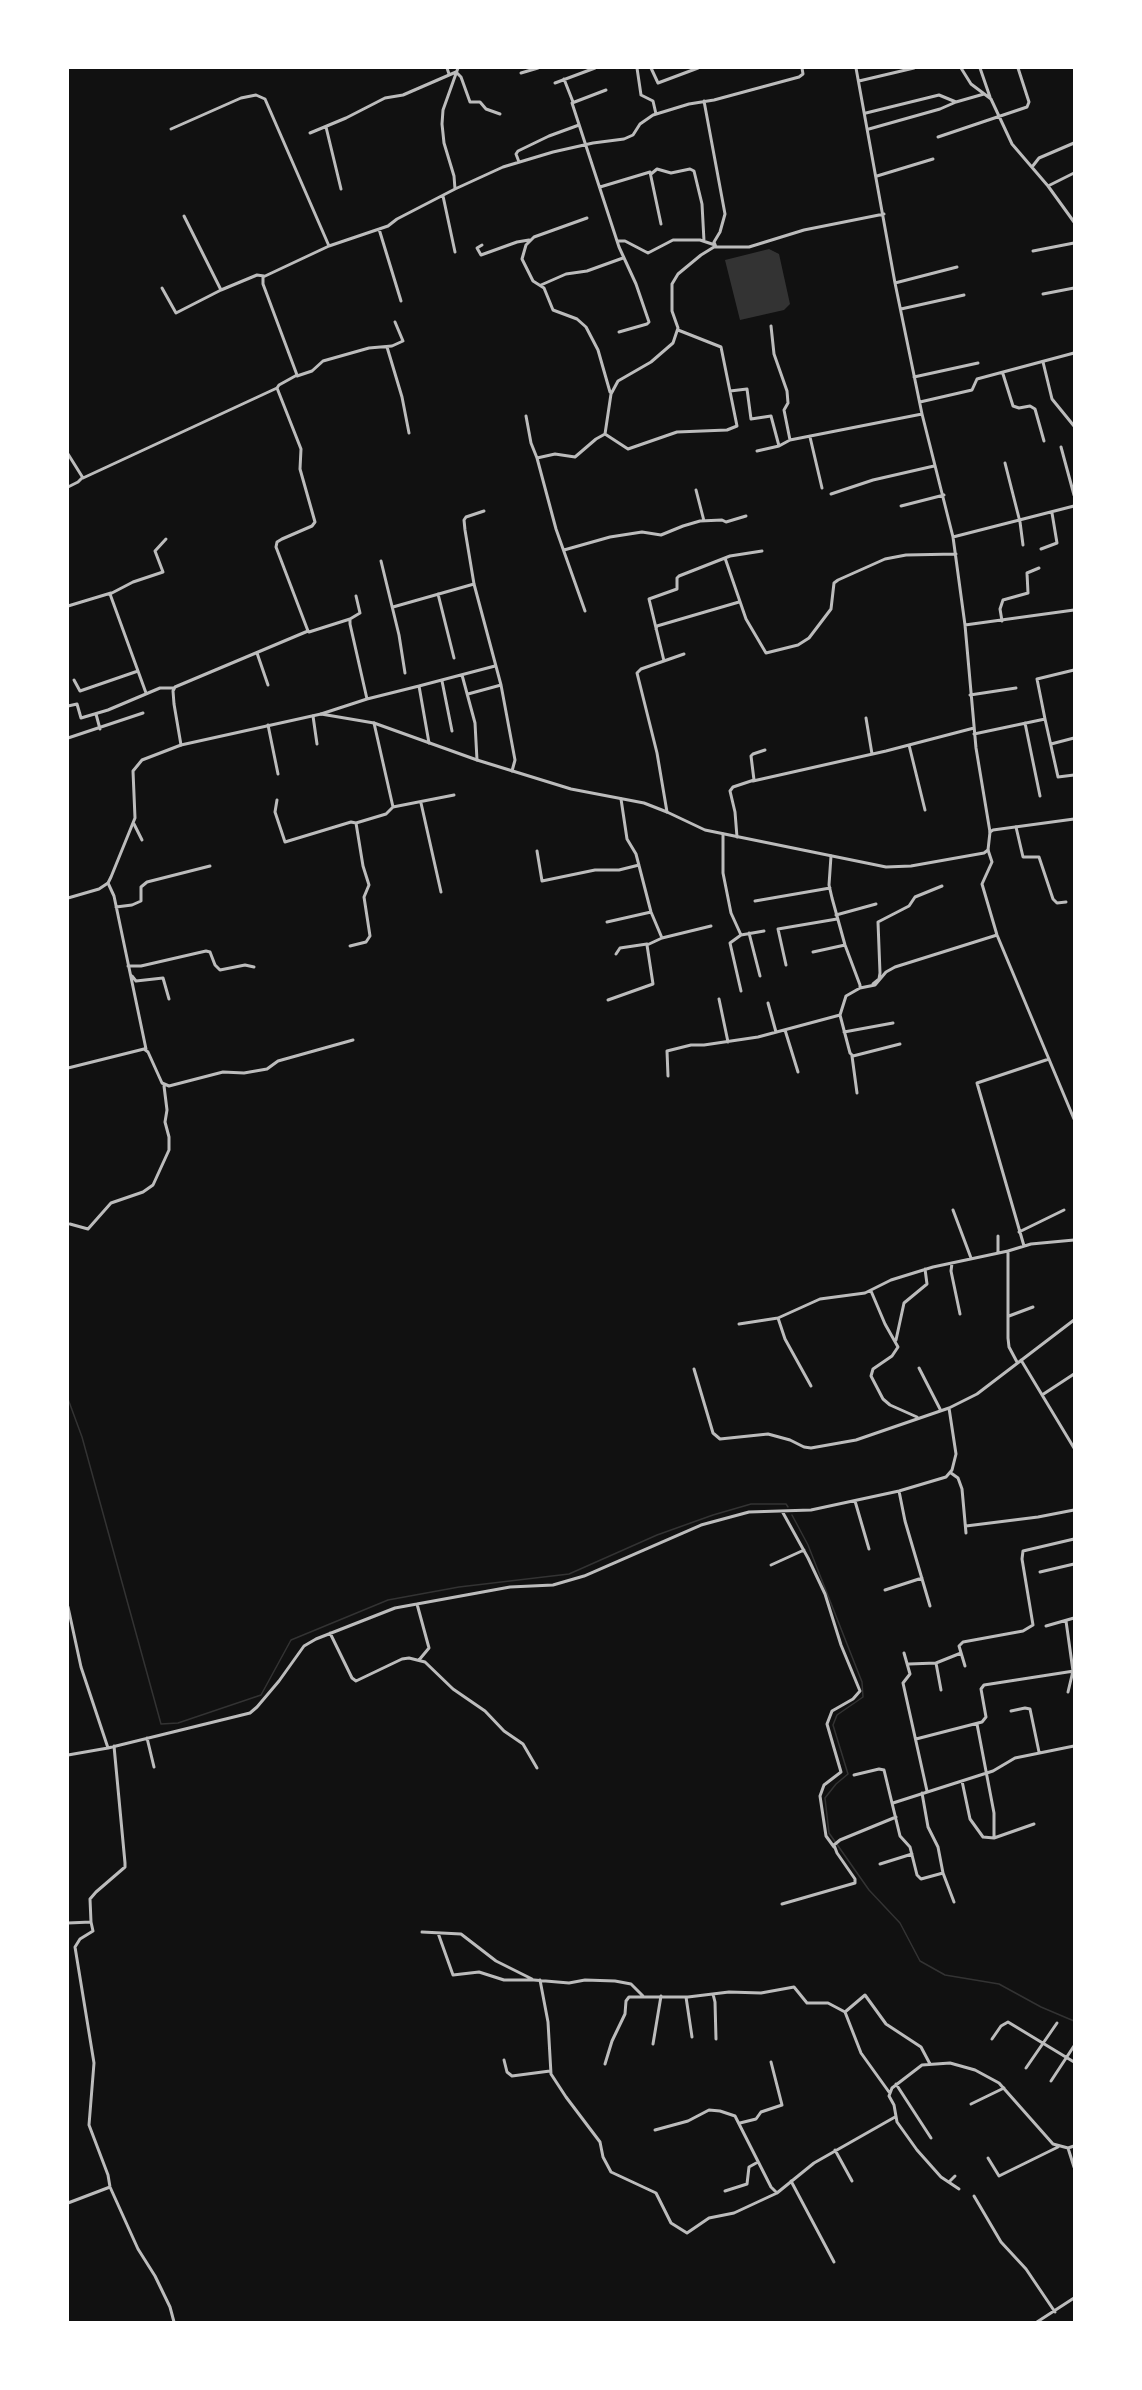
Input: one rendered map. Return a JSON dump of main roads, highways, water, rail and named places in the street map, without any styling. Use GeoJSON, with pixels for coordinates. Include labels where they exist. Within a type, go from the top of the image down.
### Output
{"type":"FeatureCollection","features":[{"type":"Feature","properties":{"kind":"waterway"},"geometry":{"type":"LineString","coordinates":[[68,1399],[82,1437],[161,1724],[178,1723],[261,1695],[291,1640],[388,1600],[459,1587],[569,1574],[657,1535],[713,1515],[751,1504],[786,1504],[788,1507]]}},
{"type":"Feature","properties":{"kind":"waterway"},"geometry":{"type":"LineString","coordinates":[[792,1515],[808,1545],[862,1682],[863,1697],[837,1715],[833,1725],[848,1774],[825,1798],[829,1833],[869,1890],[900,1923],[920,1961],[945,1975],[999,1984],[1041,2007],[1074,2021]]}}]}
